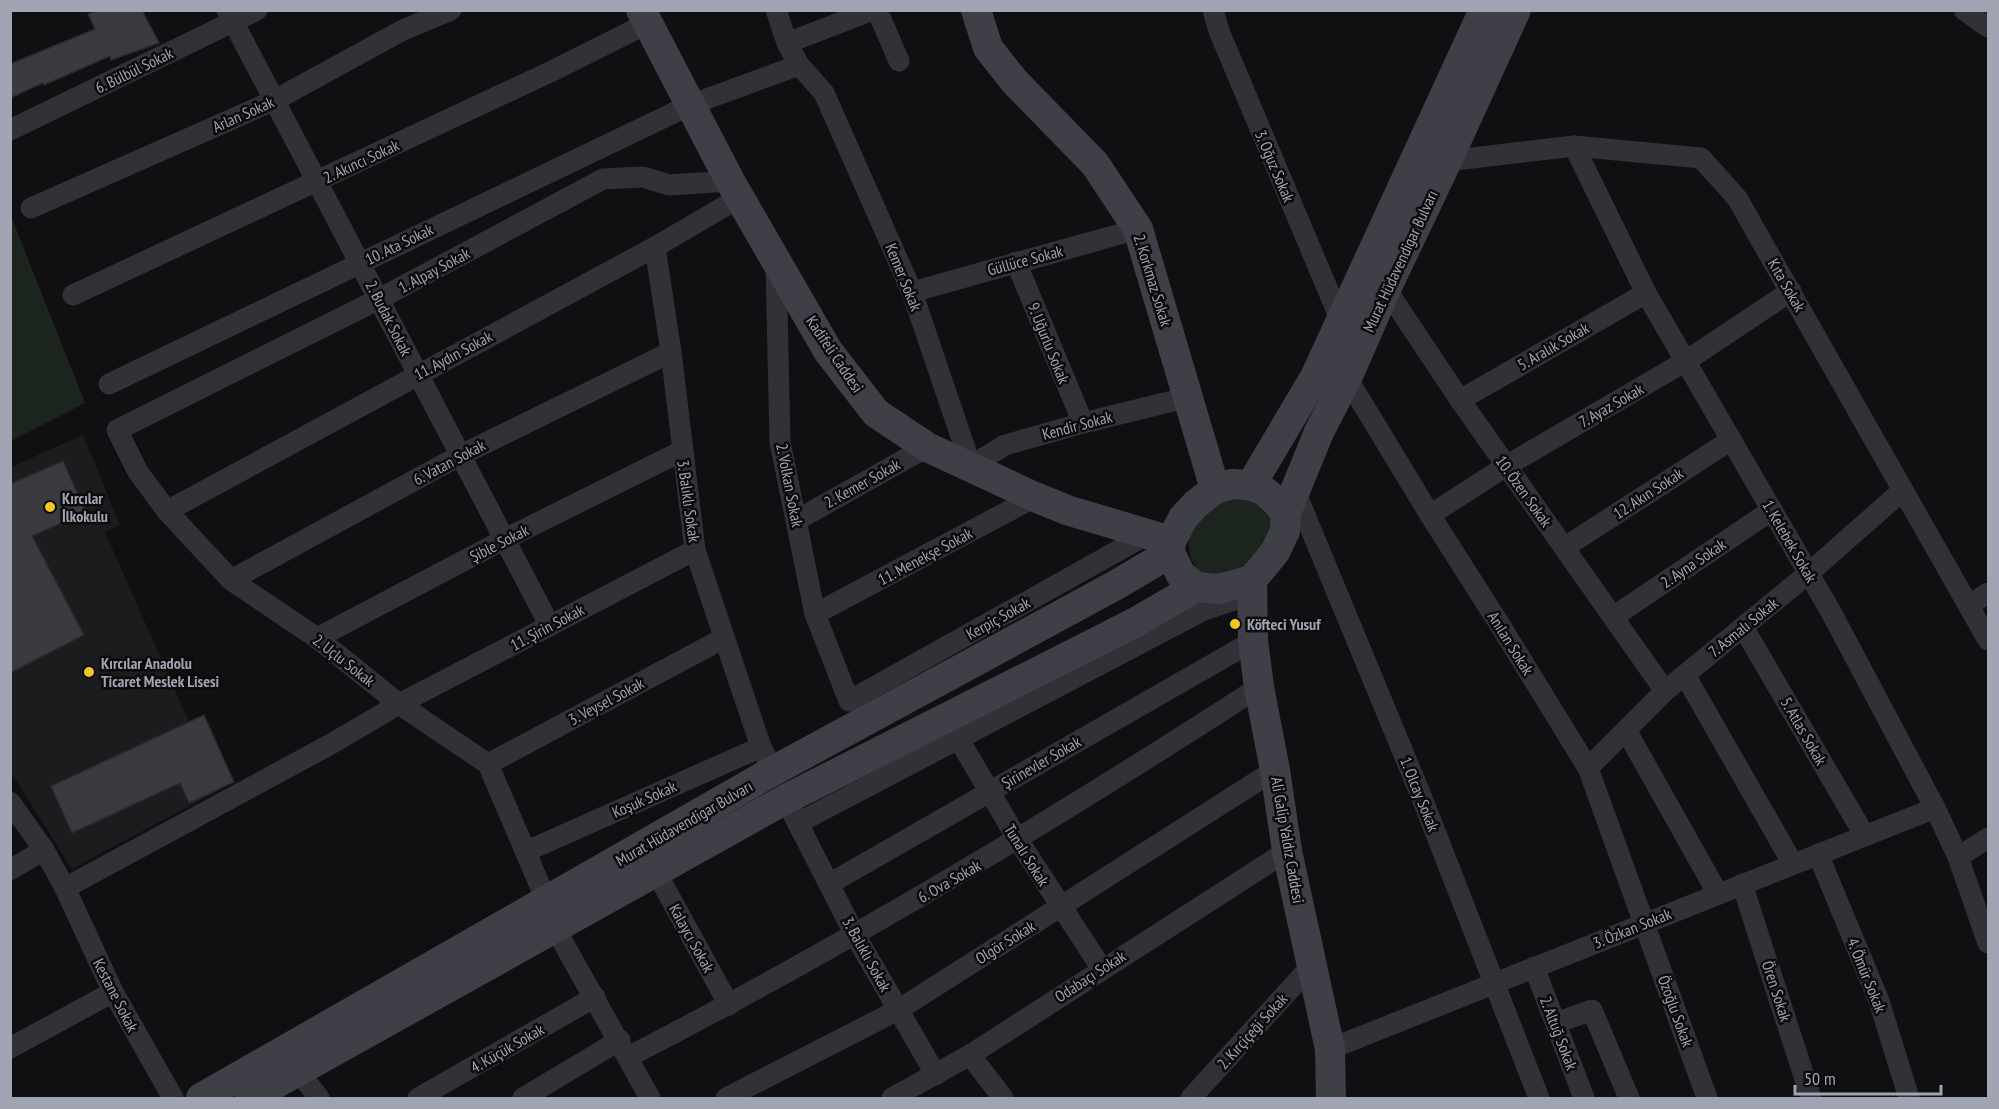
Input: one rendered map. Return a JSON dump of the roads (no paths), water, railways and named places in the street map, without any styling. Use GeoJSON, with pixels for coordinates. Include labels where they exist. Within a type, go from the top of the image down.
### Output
{"type":"FeatureCollection","features":[{"type":"Feature","properties":{"kind":"main road","name":"2. Korkmaz Sokak"},"geometry":{"type":"LineString","coordinates":[[976,10],[988,48],[1014,82],[1095,164],[1138,229],[1215,489]]}},
{"type":"Feature","properties":{"kind":"main road","name":"Murat Hüdavendigar Bulvarı"},"geometry":{"type":"LineString","coordinates":[[1251,485],[1315,376],[1484,10]]}},
{"type":"Feature","properties":{"kind":"main road","name":"Murat Hüdavendigar Bulvarı"},"geometry":{"type":"LineString","coordinates":[[1291,502],[1319,432],[1347,378],[1516,10]]}},
{"type":"Feature","properties":{"kind":"main road","name":"Kadifeli Caddesi"},"geometry":{"type":"LineString","coordinates":[[645,17],[734,189],[828,351],[876,413],[927,447],[1035,497],[1162,543]]}},
{"type":"Feature","properties":{"kind":"main road"},"geometry":{"type":"LineString","coordinates":[[1232,484],[1251,485],[1291,502],[1285,531],[1275,552],[1252,587],[1219,589],[1196,587],[1181,576],[1162,543],[1196,504],[1215,489],[1232,484]]}},
{"type":"Feature","properties":{"kind":"main road","name":"Murat Hüdavendigar Bulvarı"},"geometry":{"type":"LineString","coordinates":[[250,1098],[298,1071],[551,915],[767,759],[1106,591],[1162,543]]}},
{"type":"Feature","properties":{"kind":"main road","name":"Murat Hüdavendigar Bulvarı"},"geometry":{"type":"LineString","coordinates":[[201,1098],[551,915],[656,872],[792,811],[1196,587]]}},
{"type":"Feature","properties":{"kind":"main road","name":"Ali Galip Yaldız Caddesi"},"geometry":{"type":"LineString","coordinates":[[1252,587],[1253,641],[1259,687],[1275,770],[1287,851],[1330,1049],[1331,1098]]}},
{"type":"Feature","properties":{"kind":"street","name":"6. Bülbül Sokak"},"geometry":{"type":"LineString","coordinates":[[10,129],[230,16],[257,10]]}},
{"type":"Feature","properties":{"kind":"street","name":"Arlan Sokak"},"geometry":{"type":"LineString","coordinates":[[31,208],[275,100],[403,30],[451,10]]}},
{"type":"Feature","properties":{"kind":"street","name":"Kemer Sokak"},"geometry":{"type":"LineString","coordinates":[[776,10],[787,43],[799,65],[824,93],[912,292],[971,466]]}},
{"type":"Feature","properties":{"kind":"street"},"geometry":{"type":"LineString","coordinates":[[787,43],[875,10],[899,61]]}},
{"type":"Feature","properties":{"kind":"street","name":"3. Oğuz Sokak"},"geometry":{"type":"LineString","coordinates":[[1213,10],[1218,32],[1341,321]]}},
{"type":"Feature","properties":{"kind":"street"},"geometry":{"type":"LineString","coordinates":[[1964,10],[1989,27]]}},
{"type":"Feature","properties":{"kind":"street","name":"2. Budak Sokak"},"geometry":{"type":"LineString","coordinates":[[230,16],[550,626]]}},
{"type":"Feature","properties":{"kind":"street","name":"2. Akıncı Sokak"},"geometry":{"type":"LineString","coordinates":[[73,295],[317,182],[645,17]]}},
{"type":"Feature","properties":{"kind":"street","name":"10. Ata Sokak"},"geometry":{"type":"LineString","coordinates":[[109,384],[690,105],[799,65]]}},
{"type":"Feature","properties":{"kind":"street","name":"Kıta Sokak"},"geometry":{"type":"LineString","coordinates":[[1447,161],[1574,146],[1701,158],[1737,198],[1989,640]]}},
{"type":"Feature","properties":{"kind":"street","name":"1. Kelebek Sokak"},"geometry":{"type":"LineString","coordinates":[[1574,146],[1646,292],[1809,573],[1935,807],[1958,856],[1989,943]]}},
{"type":"Feature","properties":{"kind":"street","name":"1. Alpay Sokak"},"geometry":{"type":"LineString","coordinates":[[117,430],[379,299],[603,179],[643,177],[669,186],[734,189]]}},
{"type":"Feature","properties":{"kind":"street","name":"11. Aydın Sokak"},"geometry":{"type":"LineString","coordinates":[[167,511],[655,247],[734,189]]}},
{"type":"Feature","properties":{"kind":"street","name":"Güllüce Sokak"},"geometry":{"type":"LineString","coordinates":[[912,292],[1138,229]]}},
{"type":"Feature","properties":{"kind":"street","name":"3. Balıklı Sokak"},"geometry":{"type":"LineString","coordinates":[[655,247],[671,352],[695,550],[767,759]]}},
{"type":"Feature","properties":{"kind":"street","name":"2. Volkan Sokak"},"geometry":{"type":"LineString","coordinates":[[776,261],[780,442],[815,614],[849,701]]}},
{"type":"Feature","properties":{"kind":"street","name":"9. Uğurlu Sokak"},"geometry":{"type":"LineString","coordinates":[[1016,262],[1083,423]]}},
{"type":"Feature","properties":{"kind":"street","name":"10. Özen Sokak"},"geometry":{"type":"LineString","coordinates":[[1386,289],[1460,400],[1665,691]]}},
{"type":"Feature","properties":{"kind":"street","name":"7. Ayaz Sokak"},"geometry":{"type":"LineString","coordinates":[[1430,515],[1506,466],[1686,361],[1791,291]]}},
{"type":"Feature","properties":{"kind":"street","name":"5. Aralık Sokak"},"geometry":{"type":"LineString","coordinates":[[1460,400],[1646,292]]}},
{"type":"Feature","properties":{"kind":"street","name":"6. Vatan Sokak"},"geometry":{"type":"LineString","coordinates":[[231,580],[461,455],[671,352]]}},
{"type":"Feature","properties":{"kind":"street","name":"Anılan Sokak"},"geometry":{"type":"LineString","coordinates":[[1347,378],[1588,768],[1644,923]]}},
{"type":"Feature","properties":{"kind":"street","name":"Kendir Sokak"},"geometry":{"type":"LineString","coordinates":[[971,466],[1005,445],[1189,397]]}},
{"type":"Feature","properties":{"kind":"street","name":"2. Uçlu Sokak"},"geometry":{"type":"LineString","coordinates":[[117,430],[138,472],[167,511],[231,580],[317,638],[399,704],[488,764]]}},
{"type":"Feature","properties":{"kind":"street","name":"12. Akın Sokak"},"geometry":{"type":"LineString","coordinates":[[1565,547],[1731,440]]}},
{"type":"Feature","properties":{"kind":"street","name":"2. Kemer Sokak"},"geometry":{"type":"LineString","coordinates":[[797,520],[927,447]]}},
{"type":"Feature","properties":{"kind":"street","name":"Şible Sokak"},"geometry":{"type":"LineString","coordinates":[[317,638],[505,539],[682,451]]}},
{"type":"Feature","properties":{"kind":"street","name":"7. Asmalı Sokak"},"geometry":{"type":"LineString","coordinates":[[1588,768],[1665,691],[1809,573],[1903,490]]}},
{"type":"Feature","properties":{"kind":"street","name":"11. Menekşe Sokak"},"geometry":{"type":"LineString","coordinates":[[815,614],[1035,497]]}},
{"type":"Feature","properties":{"kind":"street","name":"1. Olcay Sokak"},"geometry":{"type":"LineString","coordinates":[[1291,502],[1422,798],[1539,1098]]}},
{"type":"Feature","properties":{"kind":"street","name":"2. Ayna Sokak"},"geometry":{"type":"LineString","coordinates":[[1613,617],[1772,510]]}},
{"type":"Feature","properties":{"kind":"street","name":"Kerpiç Sokak"},"geometry":{"type":"LineString","coordinates":[[849,701],[1162,543]]}},
{"type":"Feature","properties":{"kind":"street","name":"11. Şirin Sokak"},"geometry":{"type":"LineString","coordinates":[[65,888],[331,744],[399,704],[695,550]]}},
{"type":"Feature","properties":{"kind":"street"},"geometry":{"type":"LineString","coordinates":[[792,811],[958,738],[1252,587]]}},
{"type":"Feature","properties":{"kind":"street"},"geometry":{"type":"LineString","coordinates":[[1969,605],[1989,593]]}},
{"type":"Feature","properties":{"kind":"street","name":"5. Atlas Sokak"},"geometry":{"type":"LineString","coordinates":[[1743,627],[1864,836]]}},
{"type":"Feature","properties":{"kind":"street","name":"3. Veysel Sokak"},"geometry":{"type":"LineString","coordinates":[[488,764],[724,638]]}},
{"type":"Feature","properties":{"kind":"street","name":"Şirinevler Sokak"},"geometry":{"type":"LineString","coordinates":[[830,884],[1253,641]]}},
{"type":"Feature","properties":{"kind":"street"},"geometry":{"type":"LineString","coordinates":[[1685,675],[1793,864]]}},
{"type":"Feature","properties":{"kind":"street","name":"6. Ova Sokak"},"geometry":{"type":"LineString","coordinates":[[523,1098],[624,1048],[729,1005],[855,935],[1018,840],[1259,687]]}},
{"type":"Feature","properties":{"kind":"street"},"geometry":{"type":"LineString","coordinates":[[1626,730],[1718,894]]}},
{"type":"Feature","properties":{"kind":"street","name":"Tunalı Sokak"},"geometry":{"type":"LineString","coordinates":[[958,738],[988,792],[1102,969]]}},
{"type":"Feature","properties":{"kind":"street","name":"Koşuk Sokak"},"geometry":{"type":"LineString","coordinates":[[527,851],[767,759]]}},
{"type":"Feature","properties":{"kind":"street"},"geometry":{"type":"LineString","coordinates":[[488,764],[527,851],[551,915],[650,1098]]}},
{"type":"Feature","properties":{"kind":"street","name":"Olgör Sokak"},"geometry":{"type":"LineString","coordinates":[[726,1098],[898,1010],[1275,770]]}},
{"type":"Feature","properties":{"kind":"street","name":"Kestane Sokak"},"geometry":{"type":"LineString","coordinates":[[10,802],[44,850],[65,888],[113,992],[173,1098]]}},
{"type":"Feature","properties":{"kind":"street","name":"3. Özkan Sokak"},"geometry":{"type":"LineString","coordinates":[[1330,1049],[1935,807]]}},
{"type":"Feature","properties":{"kind":"street","name":"3. Balıklı Sokak"},"geometry":{"type":"LineString","coordinates":[[792,811],[855,935],[936,1075]]}},
{"type":"Feature","properties":{"kind":"street"},"geometry":{"type":"LineString","coordinates":[[1958,856],[1989,838]]}},
{"type":"Feature","properties":{"kind":"street"},"geometry":{"type":"LineString","coordinates":[[10,870],[44,850]]}},
{"type":"Feature","properties":{"kind":"street","name":"Odabaçı Sokak"},"geometry":{"type":"LineString","coordinates":[[892,1098],[970,1055],[1287,851]]}},
{"type":"Feature","properties":{"kind":"street","name":"4. Ömür Sokak"},"geometry":{"type":"LineString","coordinates":[[1818,854],[1879,1001],[1909,1098]]}},
{"type":"Feature","properties":{"kind":"street","name":"Kalaycı Sokak"},"geometry":{"type":"LineString","coordinates":[[656,872],[729,1005]]}},
{"type":"Feature","properties":{"kind":"street","name":"Ören Sokak"},"geometry":{"type":"LineString","coordinates":[[1742,884],[1811,1098]]}},
{"type":"Feature","properties":{"kind":"street","name":"Özoğlu Sokak"},"geometry":{"type":"LineString","coordinates":[[1644,923],[1707,1098]]}},
{"type":"Feature","properties":{"kind":"street","name":"2. Kırçiçeği Sokak"},"geometry":{"type":"LineString","coordinates":[[1191,1098],[1313,964]]}},
{"type":"Feature","properties":{"kind":"street","name":"2. Altuğ Sokak"},"geometry":{"type":"LineString","coordinates":[[1534,967],[1584,1098]]}},
{"type":"Feature","properties":{"kind":"street"},"geometry":{"type":"LineString","coordinates":[[10,1048],[113,992]]}},
{"type":"Feature","properties":{"kind":"street","name":"4. Küçük Sokak"},"geometry":{"type":"LineString","coordinates":[[418,1098],[595,997]]}},
{"type":"Feature","properties":{"kind":"street"},"geometry":{"type":"LineString","coordinates":[[1556,1023],[1592,1010],[1629,1098]]}},
{"type":"Feature","properties":{"kind":"street"},"geometry":{"type":"LineString","coordinates":[[970,1055],[1003,1098]]}},
{"type":"Feature","properties":{"kind":"street"},"geometry":{"type":"LineString","coordinates":[[298,1071],[319,1098]]}},
{"type":"Feature","properties":{"kind":"place","name":"Kırcılar İlkokulu"},"geometry":{"type":"Point","coordinates":[50,507]}},
{"type":"Feature","properties":{"kind":"place","name":"Köfteci Yusuf"},"geometry":{"type":"Point","coordinates":[1235,624]}},
{"type":"Feature","properties":{"kind":"place","name":"Kırcılar Anadolu Ticaret Meslek Lisesi"},"geometry":{"type":"Point","coordinates":[89,672]}}]}
